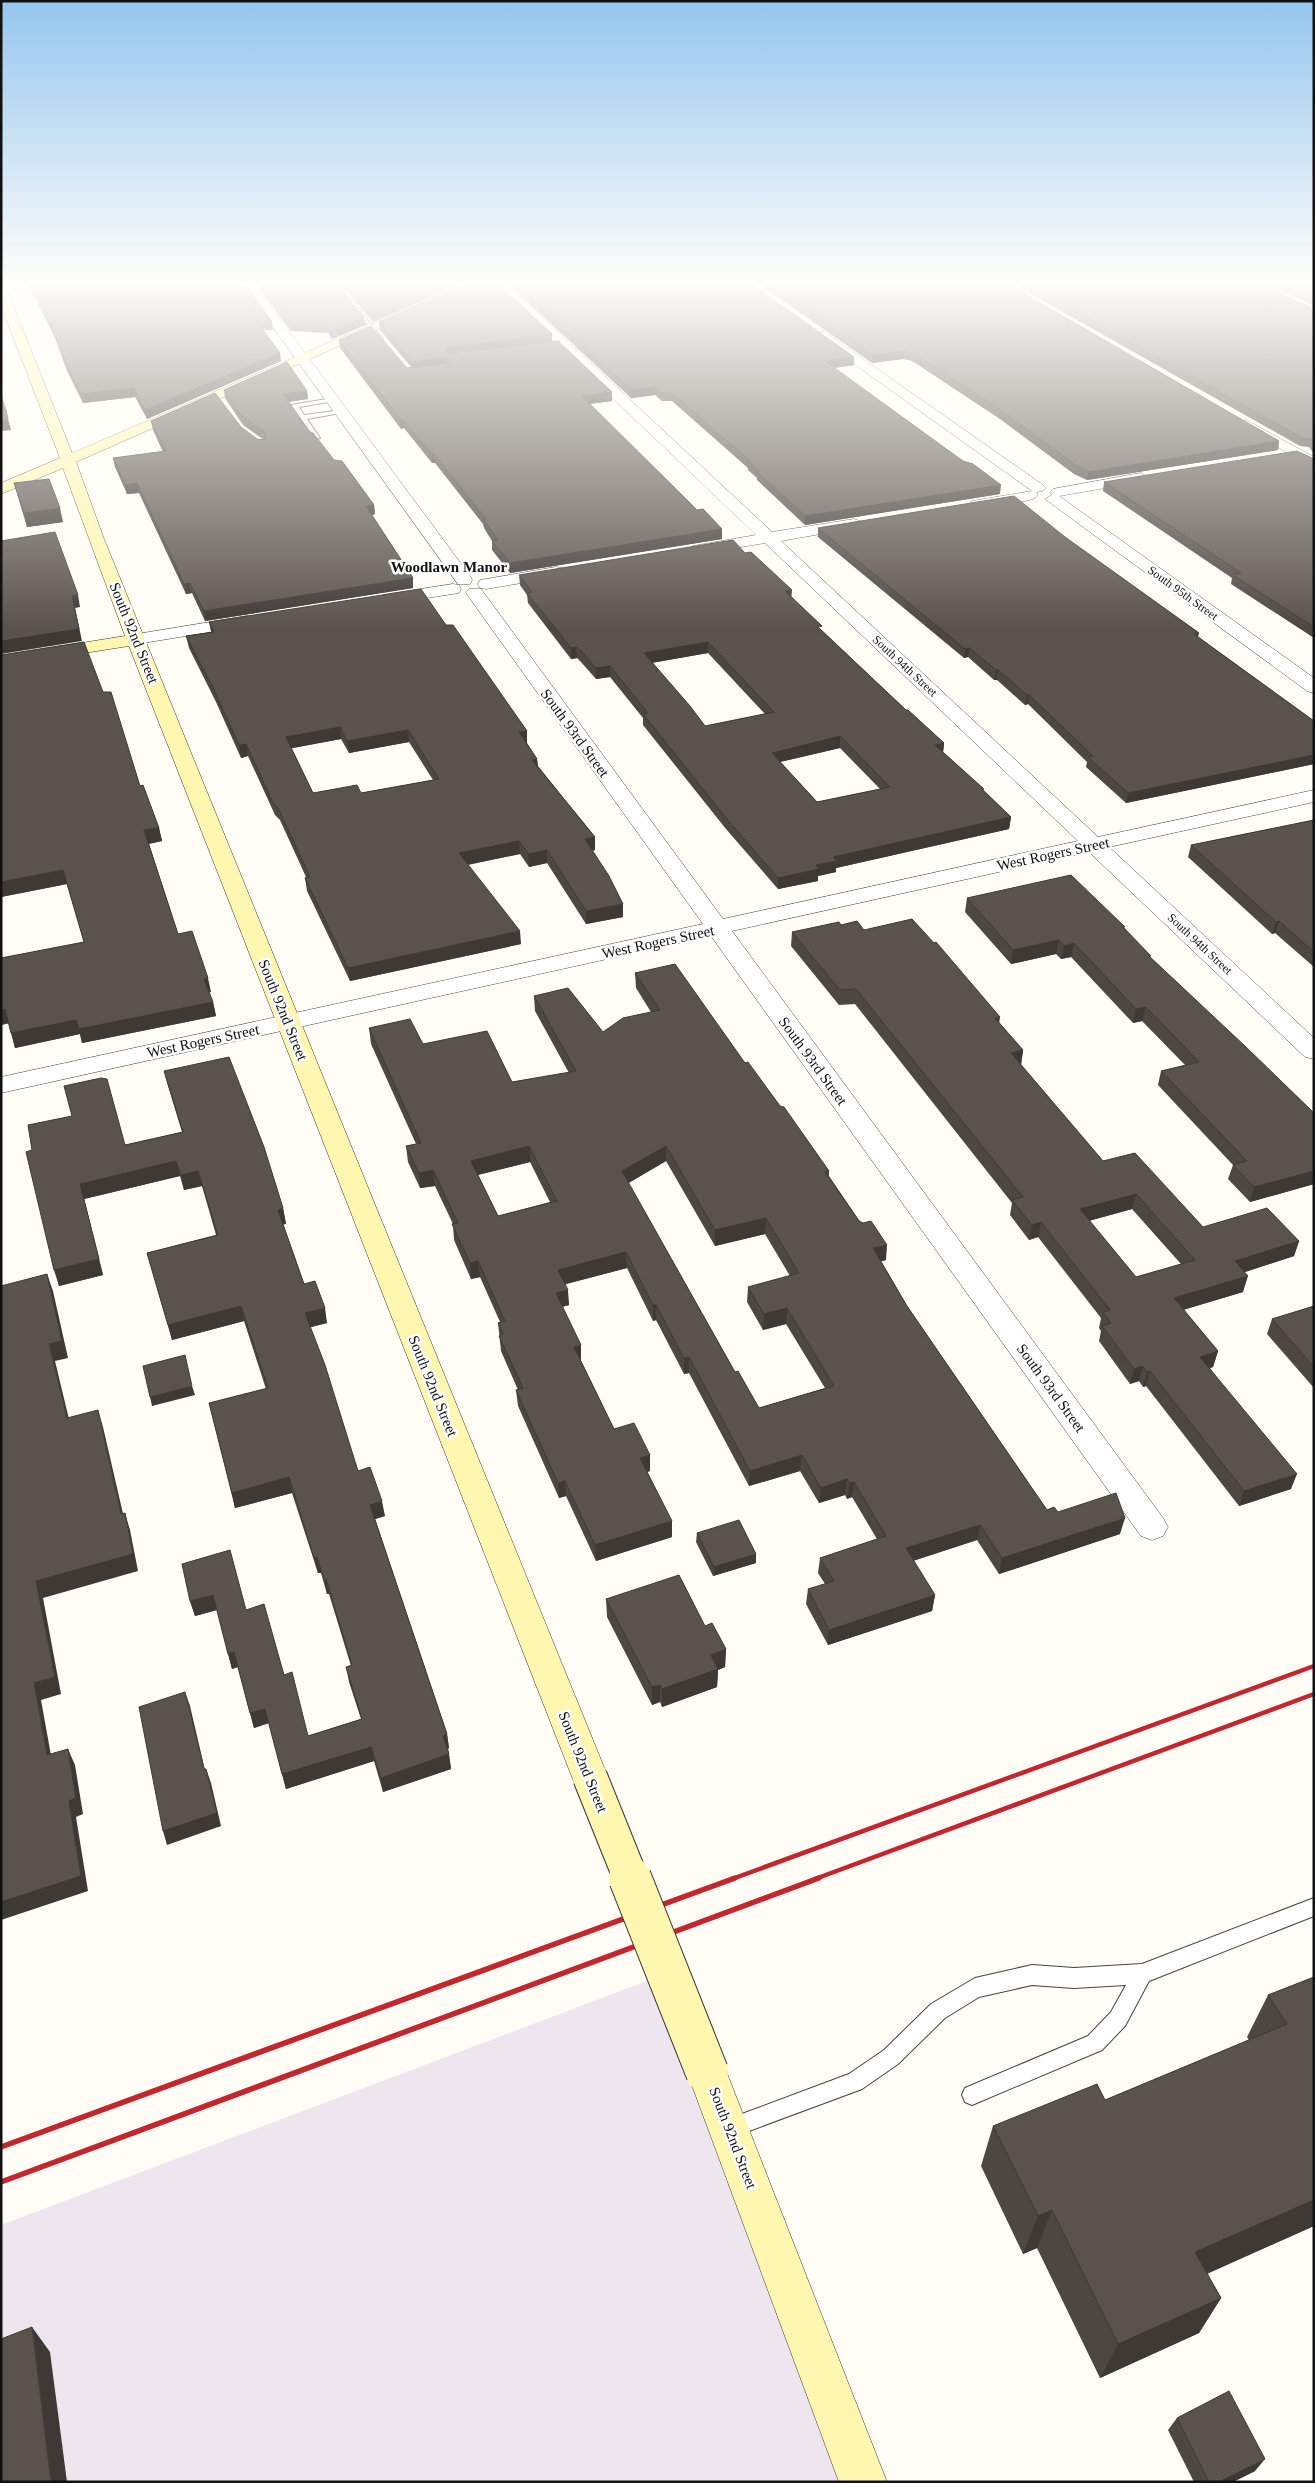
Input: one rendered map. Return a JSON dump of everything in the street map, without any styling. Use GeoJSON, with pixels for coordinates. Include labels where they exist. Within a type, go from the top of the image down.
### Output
{"type":"FeatureCollection","features":[{"type":"Feature","properties":{"kind":"street","name":"South 92nd Street"},"geometry":{"type":"LineString","coordinates":[[45,397],[96,539],[707,2072],[864,2482]]}},
{"type":"Feature","properties":{"kind":"street"},"geometry":{"type":"LineString","coordinates":[[1,490],[68,460],[227,397]]}},
{"type":"Feature","properties":{"kind":"street","name":"South 93rd Street"},"geometry":{"type":"LineString","coordinates":[[331,397],[1152,1527]]}},
{"type":"Feature","properties":{"kind":"street","name":"South 94th Street"},"geometry":{"type":"LineString","coordinates":[[615,397],[769,538],[1314,1052]]}},
{"type":"Feature","properties":{"kind":"street"},"geometry":{"type":"LineString","coordinates":[[905,397],[1034,492],[1042,500],[1153,476]]}},
{"type":"Feature","properties":{"kind":"street"},"geometry":{"type":"LineString","coordinates":[[1233,416],[1314,463]]}},
{"type":"Feature","properties":{"kind":"street"},"geometry":{"type":"LineString","coordinates":[[1270,458],[1314,450]]}},
{"type":"Feature","properties":{"kind":"street"},"geometry":{"type":"LineString","coordinates":[[966,506],[1034,492]]}},
{"type":"Feature","properties":{"kind":"street","name":"South 95th Street"},"geometry":{"type":"LineString","coordinates":[[1056,496],[1314,687]]}},
{"type":"Feature","properties":{"kind":"street"},"geometry":{"type":"LineString","coordinates":[[680,552],[870,522]]}},
{"type":"Feature","properties":{"kind":"street"},"geometry":{"type":"LineString","coordinates":[[368,602],[573,570]]}},
{"type":"Feature","properties":{"kind":"street"},"geometry":{"type":"LineString","coordinates":[[1,661],[261,619]]}},
{"type":"Feature","properties":{"kind":"street","name":"West Rogers Street"},"geometry":{"type":"LineString","coordinates":[[1,1085],[717,929],[1314,796]]}},
{"type":"Feature","properties":{"kind":"lane"},"geometry":{"type":"LineString","coordinates":[[316,438],[294,405],[333,400]]}},
{"type":"Feature","properties":{"kind":"lane"},"geometry":{"type":"LineString","coordinates":[[302,417],[342,412]]}},
{"type":"Feature","properties":{"kind":"lane"},"geometry":{"type":"LineString","coordinates":[[729,2128],[855,2082],[891,2058],[938,2010],[975,1988],[1032,1975],[1074,1978],[1142,1974],[1312,1910]]}},
{"type":"Feature","properties":{"kind":"lane"},"geometry":{"type":"LineString","coordinates":[[972,2095],[1095,2043],[1118,2018],[1142,1974]]}},
{"type":"Feature","properties":{"kind":"shaded area"},"geometry":{"type":"Polygon","coordinates":[[[668,1973],[863,2482],[1,2482],[1,2225],[668,1973]]]}},
{"type":"Feature","properties":{"kind":"building"},"geometry":{"type":"Polygon","coordinates":[[[1,397],[1,397],[8,419],[1,420],[1,397]]]}},
{"type":"Feature","properties":{"kind":"building"},"geometry":{"type":"Polygon","coordinates":[[[138,397],[176,397],[145,410],[138,397]]]}},
{"type":"Feature","properties":{"kind":"building"},"geometry":{"type":"Polygon","coordinates":[[[206,397],[218,397],[241,427],[257,439],[266,440],[266,433],[242,416],[229,397],[285,397],[310,432],[313,433],[334,460],[342,461],[374,505],[366,506],[413,578],[204,611],[190,583],[184,584],[137,483],[125,485],[113,458],[166,451],[151,421],[206,397]]]}},
{"type":"Feature","properties":{"kind":"building"},"geometry":{"type":"Polygon","coordinates":[[[383,397],[583,397],[697,510],[703,509],[722,529],[510,563],[492,541],[498,540],[483,519],[486,519],[434,454],[401,420],[383,397]]]}},
{"type":"Feature","properties":{"kind":"building"},"geometry":{"type":"Polygon","coordinates":[[[676,397],[875,397],[963,461],[973,464],[1001,485],[805,516],[757,472],[759,471],[748,461],[750,461],[676,397]]]}},
{"type":"Feature","properties":{"kind":"building"},"geometry":{"type":"Polygon","coordinates":[[[981,397],[1203,397],[1279,441],[1089,472],[1075,465],[981,397]]]}},
{"type":"Feature","properties":{"kind":"building"},"geometry":{"type":"Polygon","coordinates":[[[1229,397],[1314,397],[1314,442],[1311,439],[1302,438],[1229,397]]]}},
{"type":"Feature","properties":{"kind":"building"},"geometry":{"type":"Polygon","coordinates":[[[1297,451],[1314,459],[1314,627],[1233,575],[1241,573],[1104,482],[1297,451]]]}},
{"type":"Feature","properties":{"kind":"building"},"geometry":{"type":"Polygon","coordinates":[[[49,479],[60,508],[24,513],[14,483],[49,479]]]}},
{"type":"Feature","properties":{"kind":"building"},"geometry":{"type":"Polygon","coordinates":[[[1014,496],[1065,537],[1199,633],[1194,634],[1314,721],[1314,755],[1128,793],[1088,757],[1093,756],[1029,695],[970,648],[965,649],[818,528],[1014,496]]]}},
{"type":"Feature","properties":{"kind":"building"},"geometry":{"type":"Polygon","coordinates":[[[55,532],[78,595],[72,596],[79,629],[1,641],[1,541],[55,532]]]}},
{"type":"Feature","properties":{"kind":"building"},"geometry":{"type":"Polygon","coordinates":[[[733,540],[745,553],[751,552],[792,590],[785,591],[822,626],[818,627],[944,743],[935,745],[984,789],[982,789],[1011,817],[833,857],[837,861],[816,865],[819,869],[778,878],[726,818],[643,714],[648,713],[610,666],[596,668],[576,647],[571,648],[527,593],[532,592],[519,575],[733,540]],[[708,642],[644,653],[705,726],[774,712],[708,642]],[[840,736],[772,753],[817,802],[890,787],[840,736]]]}},
{"type":"Feature","properties":{"kind":"building"},"geometry":{"type":"Polygon","coordinates":[[[421,589],[446,625],[453,625],[527,731],[519,732],[537,759],[532,760],[595,837],[585,839],[609,876],[623,904],[586,911],[547,850],[528,854],[519,841],[459,853],[520,931],[348,968],[305,878],[310,877],[278,808],[273,803],[246,744],[239,745],[214,690],[186,636],[214,632],[209,622],[421,589]],[[340,727],[286,737],[313,793],[357,785],[361,793],[439,779],[408,730],[347,741],[340,727]]]}},
{"type":"Feature","properties":{"kind":"building"},"geometry":{"type":"Polygon","coordinates":[[[84,642],[103,692],[111,692],[140,786],[143,785],[159,828],[144,830],[178,934],[192,931],[208,978],[204,979],[213,1002],[79,1029],[76,1020],[11,1033],[5,1009],[1,1010],[1,958],[84,942],[63,870],[1,882],[1,655],[84,642]]]}},
{"type":"Feature","properties":{"kind":"building"},"geometry":{"type":"Polygon","coordinates":[[[1314,820],[1314,952],[1279,921],[1276,922],[1191,845],[1314,820]]]}},
{"type":"Feature","properties":{"kind":"building"},"geometry":{"type":"Polygon","coordinates":[[[1071,875],[1125,927],[1123,927],[1151,956],[1149,956],[1314,1113],[1314,1171],[1254,1187],[1233,1165],[1247,1161],[1161,1071],[1199,1062],[1146,1007],[1136,1009],[1074,943],[1064,946],[1059,940],[1013,950],[967,898],[1071,875]]]}},
{"type":"Feature","properties":{"kind":"building"},"geometry":{"type":"Polygon","coordinates":[[[912,919],[934,943],[936,942],[1000,1017],[995,1018],[1023,1050],[1011,1053],[1103,1161],[1135,1153],[1203,1227],[1267,1208],[1299,1241],[1235,1261],[1248,1276],[1174,1298],[1218,1351],[1200,1357],[1297,1474],[1244,1491],[1150,1371],[1147,1372],[1143,1366],[1134,1369],[1102,1326],[1111,1323],[1103,1312],[1110,1310],[1041,1222],[1032,1225],[1012,1200],[1023,1197],[856,989],[840,990],[792,932],[839,922],[841,925],[857,921],[864,930],[912,919]],[[1136,1194],[1080,1209],[1136,1277],[1195,1260],[1136,1194]]]}},
{"type":"Feature","properties":{"kind":"building"},"geometry":{"type":"Polygon","coordinates":[[[675,964],[745,1063],[748,1062],[780,1106],[784,1107],[829,1171],[825,1172],[859,1221],[863,1223],[871,1221],[887,1245],[873,1248],[907,1306],[1047,1510],[1054,1507],[1058,1512],[1116,1493],[1125,1518],[1002,1558],[980,1525],[906,1548],[935,1595],[829,1630],[808,1589],[834,1581],[820,1558],[886,1536],[854,1482],[849,1483],[847,1479],[821,1488],[802,1455],[750,1471],[689,1357],[684,1358],[656,1305],[653,1305],[626,1252],[558,1270],[568,1290],[556,1293],[581,1345],[574,1347],[614,1429],[634,1423],[650,1455],[640,1458],[672,1521],[595,1545],[565,1481],[558,1483],[516,1390],[523,1388],[499,1336],[503,1334],[498,1323],[505,1321],[478,1261],[470,1263],[452,1224],[458,1223],[433,1170],[419,1173],[406,1146],[421,1143],[369,1028],[410,1019],[423,1044],[487,1031],[512,1082],[576,1071],[534,996],[568,988],[603,1032],[623,1018],[660,1010],[635,973],[675,964]],[[529,1146],[471,1161],[498,1216],[557,1201],[529,1146]],[[666,1146],[622,1171],[735,1372],[738,1371],[759,1408],[834,1386],[787,1308],[764,1314],[748,1287],[799,1273],[766,1218],[715,1230],[666,1146]]]}},
{"type":"Feature","properties":{"kind":"building"},"geometry":{"type":"Polygon","coordinates":[[[229,1057],[264,1147],[283,1208],[278,1210],[304,1284],[315,1281],[325,1308],[305,1313],[325,1365],[358,1471],[370,1467],[382,1501],[370,1505],[447,1734],[443,1736],[449,1754],[381,1778],[371,1747],[282,1774],[265,1709],[250,1713],[234,1652],[228,1654],[213,1595],[190,1601],[182,1564],[230,1550],[246,1610],[264,1604],[284,1675],[292,1672],[308,1736],[362,1719],[346,1667],[352,1665],[326,1579],[324,1579],[317,1557],[314,1558],[289,1477],[232,1493],[209,1403],[268,1388],[241,1306],[168,1325],[147,1253],[218,1235],[198,1171],[181,1175],[176,1161],[80,1184],[99,1259],[54,1270],[26,1152],[32,1150],[28,1125],[72,1116],[64,1086],[101,1078],[107,1079],[125,1145],[183,1132],[164,1071],[229,1057]]]}},
{"type":"Feature","properties":{"kind":"building"},"geometry":{"type":"Polygon","coordinates":[[[47,1274],[62,1341],[49,1344],[67,1418],[98,1410],[121,1514],[125,1513],[133,1554],[36,1581],[55,1677],[34,1683],[47,1755],[68,1749],[76,1798],[69,1801],[81,1876],[1,1902],[1,1286],[47,1274]]]}},
{"type":"Feature","properties":{"kind":"building"},"geometry":{"type":"Polygon","coordinates":[[[1314,1306],[1314,1367],[1272,1319],[1314,1306]]]}},
{"type":"Feature","properties":{"kind":"building"},"geometry":{"type":"Polygon","coordinates":[[[185,1355],[192,1386],[150,1397],[143,1366],[185,1355]]]}},
{"type":"Feature","properties":{"kind":"building"},"geometry":{"type":"Polygon","coordinates":[[[739,1520],[756,1554],[714,1567],[697,1533],[739,1520]]]}},
{"type":"Feature","properties":{"kind":"building"},"geometry":{"type":"Polygon","coordinates":[[[679,1575],[705,1626],[712,1623],[726,1649],[711,1655],[718,1669],[662,1689],[660,1685],[652,1687],[606,1599],[679,1575]]]}},
{"type":"Feature","properties":{"kind":"building"},"geometry":{"type":"Polygon","coordinates":[[[185,1692],[217,1813],[163,1831],[139,1707],[185,1692]]]}},
{"type":"Feature","properties":{"kind":"building"},"geometry":{"type":"Polygon","coordinates":[[[1314,1977],[1314,2200],[1195,2252],[1221,2298],[1118,2344],[1052,2210],[1038,2216],[993,2126],[1097,2084],[1105,2100],[1287,2024],[1268,1995],[1314,1977]]]}},
{"type":"Feature","properties":{"kind":"building"},"geometry":{"type":"Polygon","coordinates":[[[32,2327],[51,2482],[1,2482],[1,2339],[32,2327]]]}},
{"type":"Feature","properties":{"kind":"building"},"geometry":{"type":"Polygon","coordinates":[[[1229,2391],[1265,2459],[1219,2482],[1209,2482],[1177,2418],[1229,2391]]]}},
{"type":"Feature","properties":{"kind":"railway"},"geometry":{"type":"LineString","coordinates":[[732,1879],[1314,1666]]}},
{"type":"Feature","properties":{"kind":"railway"},"geometry":{"type":"LineString","coordinates":[[815,1879],[1314,1694]]}},
{"type":"Feature","properties":{"kind":"railway"},"geometry":{"type":"LineString","coordinates":[[1,2147],[735,1878]]}},
{"type":"Feature","properties":{"kind":"railway"},"geometry":{"type":"LineString","coordinates":[[1,2182],[819,1878]]}},
{"type":"Feature","properties":{"kind":"district","name":"Woodlawn Manor"},"geometry":{"type":"Point","coordinates":[449,567]}}]}
